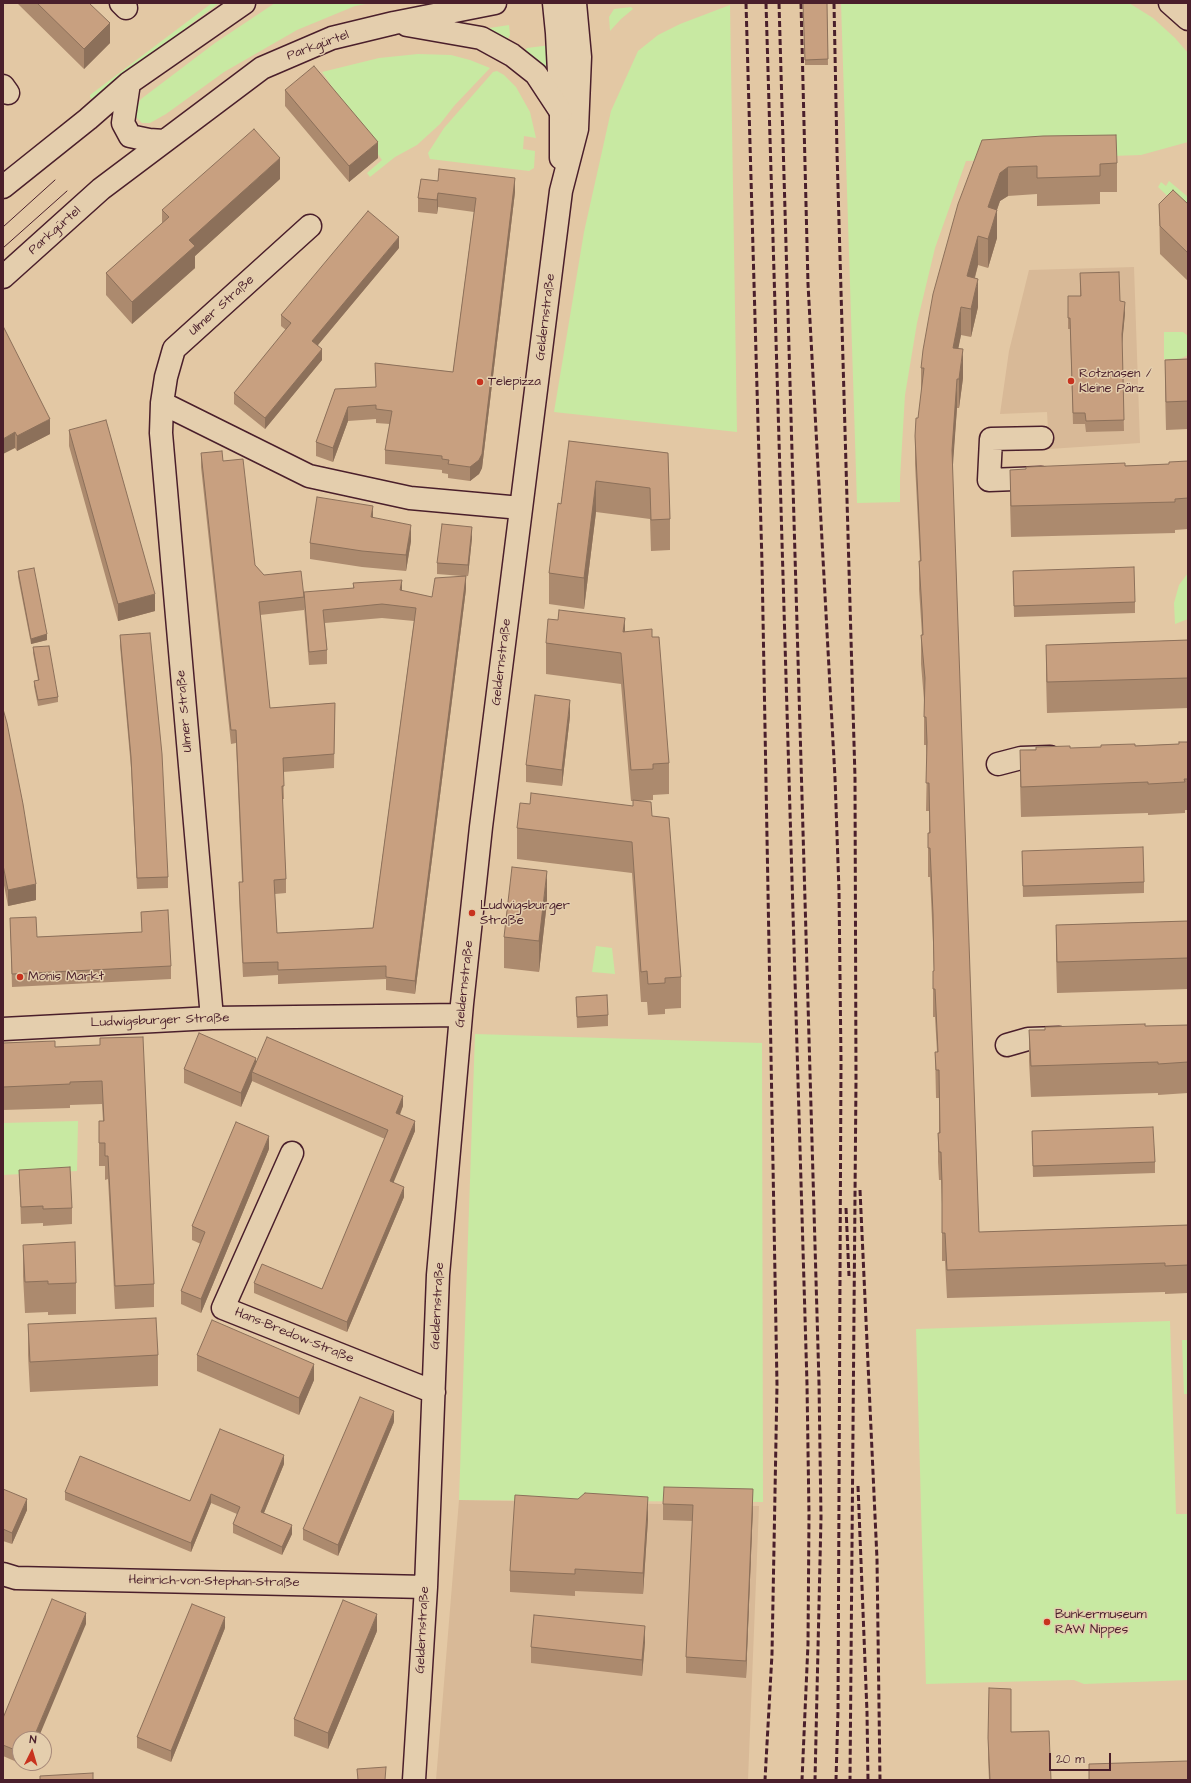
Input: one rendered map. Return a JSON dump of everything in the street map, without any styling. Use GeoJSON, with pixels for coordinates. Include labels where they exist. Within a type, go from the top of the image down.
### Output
{"type":"FeatureCollection","features":[{"type":"Feature","properties":{"kind":"street"},"geometry":{"type":"LineString","coordinates":[[3,187],[88,119],[129,83],[244,3]]}},
{"type":"Feature","properties":{"kind":"street","name":"Parkgürtel"},"geometry":{"type":"LineString","coordinates":[[3,277],[101,189],[262,68],[332,38],[394,23],[495,3]]}},
{"type":"Feature","properties":{"kind":"street","name":"Geldernstraße"},"geometry":{"type":"LineString","coordinates":[[414,1780],[426,1587],[438,1276],[461,1015],[481,827],[561,191],[561,112],[554,3]]}},
{"type":"Feature","properties":{"kind":"street","name":"Geldernstraße"},"geometry":{"type":"LineString","coordinates":[[561,191],[577,129],[579,103],[579,38],[575,3]]}},
{"type":"Feature","properties":{"kind":"street"},"geometry":{"type":"LineString","coordinates":[[1170,3],[1188,19]]}},
{"type":"Feature","properties":{"kind":"street"},"geometry":{"type":"LineString","coordinates":[[394,23],[481,38],[512,55],[536,74],[561,112]]}},
{"type":"Feature","properties":{"kind":"street"},"geometry":{"type":"LineString","coordinates":[[129,83],[123,124],[130,136],[164,141]]}},
{"type":"Feature","properties":{"kind":"street","name":"Ulmer Straße"},"geometry":{"type":"LineString","coordinates":[[212,1018],[161,433],[162,403],[166,377],[174,349],[310,226]]}},
{"type":"Feature","properties":{"kind":"street"},"geometry":{"type":"LineString","coordinates":[[162,403],[309,476],[410,498],[521,508]]}},
{"type":"Feature","properties":{"kind":"street"},"geometry":{"type":"LineString","coordinates":[[1042,438],[991,439],[989,480],[1064,477]]}},
{"type":"Feature","properties":{"kind":"street"},"geometry":{"type":"LineString","coordinates":[[998,764],[1021,758],[1069,757]]}},
{"type":"Feature","properties":{"kind":"street","name":"Ludwigsburger Straße"},"geometry":{"type":"LineString","coordinates":[[3,1029],[212,1018],[461,1015]]}},
{"type":"Feature","properties":{"kind":"street"},"geometry":{"type":"LineString","coordinates":[[1007,1045],[1028,1039],[1082,1037]]}},
{"type":"Feature","properties":{"kind":"street","name":"Hans-Bredow-Straße"},"geometry":{"type":"LineString","coordinates":[[292,1153],[223,1308],[434,1392]]}},
{"type":"Feature","properties":{"kind":"street","name":"Heinrich-von-Stephan-Straße"},"geometry":{"type":"LineString","coordinates":[[3,1574],[16,1578],[426,1587]]}},
{"type":"Feature","properties":{"kind":"shaded area","name":"Rotznasen / Kleine Pänz"},"geometry":{"type":"Polygon","coordinates":[[[1134,267],[1140,443],[1049,449],[1047,412],[1000,414],[1009,351],[1029,270],[1134,267]]]}},
{"type":"Feature","properties":{"kind":"shaded area"},"geometry":{"type":"Polygon","coordinates":[[[459,1500],[759,1506],[748,1780],[436,1780],[459,1500]]]}},
{"type":"Feature","properties":{"kind":"green space"},"geometry":{"type":"Polygon","coordinates":[[[212,3],[219,3],[92,99],[90,97],[90,95],[212,3]]]}},
{"type":"Feature","properties":{"kind":"green space"},"geometry":{"type":"Polygon","coordinates":[[[275,3],[371,3],[355,6],[297,30],[224,72],[166,114],[150,123],[142,123],[136,117],[135,109],[141,99],[215,43],[275,3]]]}},
{"type":"Feature","properties":{"kind":"green space"},"geometry":{"type":"Polygon","coordinates":[[[841,3],[1129,3],[1153,18],[1175,38],[1188,53],[1188,142],[1141,155],[966,161],[935,248],[917,323],[905,395],[900,502],[857,503],[841,3]]]}},
{"type":"Feature","properties":{"kind":"green space"},"geometry":{"type":"Polygon","coordinates":[[[730,5],[737,432],[554,412],[584,232],[611,111],[638,51],[658,35],[680,24],[730,5]]]}},
{"type":"Feature","properties":{"kind":"green space"},"geometry":{"type":"Polygon","coordinates":[[[631,7],[633,9],[610,31],[609,17],[614,9],[631,7]]]}},
{"type":"Feature","properties":{"kind":"green space"},"geometry":{"type":"Polygon","coordinates":[[[509,25],[510,35],[506,42],[483,29],[509,25]]]}},
{"type":"Feature","properties":{"kind":"green space"},"geometry":{"type":"Polygon","coordinates":[[[551,45],[553,83],[523,53],[527,48],[551,45]]]}},
{"type":"Feature","properties":{"kind":"green space"},"geometry":{"type":"Polygon","coordinates":[[[418,54],[451,55],[470,60],[490,68],[454,106],[440,124],[417,145],[395,157],[370,177],[367,173],[382,160],[322,72],[379,58],[418,54]]]}},
{"type":"Feature","properties":{"kind":"green space"},"geometry":{"type":"Polygon","coordinates":[[[497,71],[504,75],[516,87],[530,112],[536,138],[524,136],[523,149],[535,151],[534,168],[529,171],[430,159],[428,153],[444,128],[493,72],[497,71]]]}},
{"type":"Feature","properties":{"kind":"green space"},"geometry":{"type":"Polygon","coordinates":[[[1169,181],[1188,197],[1188,216],[1158,187],[1161,182],[1166,186],[1169,181]]]}},
{"type":"Feature","properties":{"kind":"green space"},"geometry":{"type":"Polygon","coordinates":[[[1164,332],[1183,332],[1188,336],[1188,355],[1180,359],[1164,359],[1164,332]]]}},
{"type":"Feature","properties":{"kind":"green space"},"geometry":{"type":"Polygon","coordinates":[[[1188,573],[1188,619],[1175,624],[1174,603],[1179,585],[1188,573]]]}},
{"type":"Feature","properties":{"kind":"green space"},"geometry":{"type":"Polygon","coordinates":[[[596,946],[612,948],[615,974],[592,972],[596,946]]]}},
{"type":"Feature","properties":{"kind":"green space"},"geometry":{"type":"Polygon","coordinates":[[[475,1034],[762,1043],[763,1502],[459,1500],[475,1034]]]}},
{"type":"Feature","properties":{"kind":"green space"},"geometry":{"type":"Polygon","coordinates":[[[78,1121],[77,1171],[3,1175],[3,1123],[78,1121]]]}},
{"type":"Feature","properties":{"kind":"green space"},"geometry":{"type":"Polygon","coordinates":[[[1170,1321],[1176,1514],[1188,1514],[1188,1680],[1084,1684],[1074,1680],[926,1684],[916,1329],[1170,1321]]]}},
{"type":"Feature","properties":{"kind":"green space"},"geometry":{"type":"Polygon","coordinates":[[[1182,1340],[1188,1340],[1188,1394],[1184,1394],[1182,1340]]]}},
{"type":"Feature","properties":{"kind":"building"},"geometry":{"type":"Polygon","coordinates":[[[37,3],[89,3],[110,23],[84,49],[37,3]]]}},
{"type":"Feature","properties":{"kind":"building"},"geometry":{"type":"Polygon","coordinates":[[[803,3],[827,3],[828,59],[805,60],[803,3]]]}},
{"type":"Feature","properties":{"kind":"building"},"geometry":{"type":"Polygon","coordinates":[[[314,66],[378,142],[349,166],[285,90],[314,66]]]}},
{"type":"Feature","properties":{"kind":"building"},"geometry":{"type":"Polygon","coordinates":[[[254,129],[280,158],[189,240],[195,246],[132,302],[106,273],[169,217],[162,210],[254,129]]]}},
{"type":"Feature","properties":{"kind":"building"},"geometry":{"type":"Polygon","coordinates":[[[1116,135],[1117,163],[1100,164],[1100,176],[1037,178],[1037,166],[1008,167],[1000,173],[988,207],[997,210],[988,239],[978,236],[967,276],[978,279],[971,309],[961,307],[953,348],[963,349],[959,379],[957,379],[952,450],[979,1232],[1188,1225],[1188,1265],[1165,1266],[1165,1263],[947,1270],[945,1233],[942,1233],[941,1152],[939,1152],[938,1133],[940,1133],[939,1070],[936,1070],[935,1052],[938,1052],[935,989],[933,989],[933,914],[930,848],[928,848],[928,833],[930,833],[929,783],[926,783],[927,742],[926,717],[924,717],[925,678],[921,635],[923,635],[919,561],[921,561],[915,436],[916,418],[918,418],[924,368],[921,368],[923,350],[933,294],[958,204],[982,140],[1043,136],[1116,135]]]}},
{"type":"Feature","properties":{"kind":"building"},"geometry":{"type":"Polygon","coordinates":[[[439,169],[515,178],[482,454],[479,460],[470,467],[448,464],[449,460],[442,459],[442,456],[385,450],[392,411],[376,409],[376,405],[348,407],[333,448],[316,442],[335,389],[376,387],[375,363],[453,372],[476,198],[438,193],[437,200],[418,198],[421,179],[438,181],[439,169]]]}},
{"type":"Feature","properties":{"kind":"building"},"geometry":{"type":"Polygon","coordinates":[[[1173,190],[1188,204],[1188,253],[1160,226],[1159,204],[1173,190]]]}},
{"type":"Feature","properties":{"kind":"building"},"geometry":{"type":"Polygon","coordinates":[[[368,211],[399,237],[312,341],[322,349],[265,418],[234,393],[291,323],[281,315],[368,211]]]}},
{"type":"Feature","properties":{"kind":"building"},"geometry":{"type":"Polygon","coordinates":[[[1119,272],[1120,301],[1125,302],[1122,334],[1124,420],[1086,421],[1085,413],[1073,413],[1068,296],[1081,296],[1080,273],[1119,272]]]}},
{"type":"Feature","properties":{"kind":"building"},"geometry":{"type":"Polygon","coordinates":[[[3,326],[50,419],[17,436],[15,432],[3,439],[3,326]]]}},
{"type":"Feature","properties":{"kind":"building"},"geometry":{"type":"Polygon","coordinates":[[[1188,359],[1188,401],[1166,402],[1165,360],[1188,359]]]}},
{"type":"Feature","properties":{"kind":"building"},"geometry":{"type":"Polygon","coordinates":[[[106,420],[155,594],[118,604],[69,430],[106,420]]]}},
{"type":"Feature","properties":{"kind":"building"},"geometry":{"type":"Polygon","coordinates":[[[569,441],[668,453],[670,519],[651,520],[650,488],[596,481],[584,578],[549,573],[558,503],[561,504],[569,441]]]}},
{"type":"Feature","properties":{"kind":"building"},"geometry":{"type":"Polygon","coordinates":[[[222,451],[223,461],[243,459],[255,565],[264,575],[301,571],[304,597],[259,602],[270,708],[335,703],[334,754],[283,758],[284,786],[282,786],[286,879],[274,880],[277,933],[373,928],[416,608],[382,604],[323,610],[327,650],[309,652],[304,592],[354,588],[353,583],[402,580],[400,590],[432,597],[435,578],[466,576],[415,981],[386,977],[386,966],[278,970],[278,962],[243,963],[239,882],[243,882],[236,730],[231,730],[201,453],[222,451]]]}},
{"type":"Feature","properties":{"kind":"building"},"geometry":{"type":"Polygon","coordinates":[[[1188,461],[1188,498],[1175,499],[1175,502],[1011,506],[1010,470],[1026,469],[1026,467],[1125,463],[1125,466],[1169,464],[1169,462],[1188,461]]]}},
{"type":"Feature","properties":{"kind":"building"},"geometry":{"type":"Polygon","coordinates":[[[317,497],[373,506],[371,517],[411,525],[406,555],[362,551],[310,543],[317,497]]]}},
{"type":"Feature","properties":{"kind":"building"},"geometry":{"type":"Polygon","coordinates":[[[442,524],[472,527],[468,565],[437,563],[442,524]]]}},
{"type":"Feature","properties":{"kind":"building"},"geometry":{"type":"Polygon","coordinates":[[[1134,567],[1135,602],[1014,606],[1013,571],[1134,567]]]}},
{"type":"Feature","properties":{"kind":"building"},"geometry":{"type":"Polygon","coordinates":[[[34,568],[47,634],[31,639],[18,571],[34,568]]]}},
{"type":"Feature","properties":{"kind":"building"},"geometry":{"type":"Polygon","coordinates":[[[559,610],[625,618],[623,632],[652,629],[652,637],[659,637],[669,763],[653,764],[653,769],[631,770],[621,653],[546,643],[548,619],[558,620],[559,610]]]}},
{"type":"Feature","properties":{"kind":"building"},"geometry":{"type":"Polygon","coordinates":[[[150,633],[162,754],[168,877],[137,878],[131,757],[120,635],[150,633]]]}},
{"type":"Feature","properties":{"kind":"building"},"geometry":{"type":"Polygon","coordinates":[[[1188,640],[1188,678],[1047,682],[1046,645],[1188,640]]]}},
{"type":"Feature","properties":{"kind":"building"},"geometry":{"type":"Polygon","coordinates":[[[49,646],[58,697],[38,700],[34,681],[39,680],[33,647],[49,646]]]}},
{"type":"Feature","properties":{"kind":"building"},"geometry":{"type":"Polygon","coordinates":[[[535,695],[570,700],[562,770],[526,765],[535,695]]]}},
{"type":"Feature","properties":{"kind":"building"},"geometry":{"type":"Polygon","coordinates":[[[3,709],[23,804],[36,884],[8,890],[3,865],[3,709]]]}},
{"type":"Feature","properties":{"kind":"building"},"geometry":{"type":"Polygon","coordinates":[[[1179,742],[1188,742],[1188,779],[1184,779],[1185,782],[1021,787],[1020,750],[1036,750],[1036,747],[1070,746],[1070,748],[1135,744],[1135,746],[1179,744],[1179,742]]]}},
{"type":"Feature","properties":{"kind":"building"},"geometry":{"type":"Polygon","coordinates":[[[531,793],[633,806],[633,800],[651,802],[652,816],[669,818],[681,977],[665,978],[665,983],[648,984],[647,971],[641,972],[632,842],[517,828],[520,803],[530,804],[531,793]]]}},
{"type":"Feature","properties":{"kind":"building"},"geometry":{"type":"Polygon","coordinates":[[[1143,847],[1144,882],[1023,886],[1022,851],[1143,847]]]}},
{"type":"Feature","properties":{"kind":"building"},"geometry":{"type":"Polygon","coordinates":[[[512,867],[547,871],[539,941],[504,937],[512,867]]]}},
{"type":"Feature","properties":{"kind":"building"},"geometry":{"type":"Polygon","coordinates":[[[168,910],[171,966],[12,974],[10,918],[36,917],[37,937],[142,932],[141,912],[168,910]]]}},
{"type":"Feature","properties":{"kind":"building"},"geometry":{"type":"Polygon","coordinates":[[[1188,921],[1188,958],[1057,962],[1056,925],[1188,921]]]}},
{"type":"Feature","properties":{"kind":"building"},"geometry":{"type":"Polygon","coordinates":[[[607,995],[608,1015],[577,1017],[576,997],[607,995]]]}},
{"type":"Feature","properties":{"kind":"building"},"geometry":{"type":"Polygon","coordinates":[[[1145,1024],[1145,1026],[1188,1025],[1188,1062],[1158,1064],[1158,1062],[1031,1066],[1029,1030],[1045,1030],[1045,1027],[1145,1024]]]}},
{"type":"Feature","properties":{"kind":"building"},"geometry":{"type":"Polygon","coordinates":[[[199,1033],[256,1058],[241,1093],[184,1069],[199,1033]]]}},
{"type":"Feature","properties":{"kind":"building"},"geometry":{"type":"Polygon","coordinates":[[[143,1037],[154,1284],[115,1286],[108,1156],[105,1156],[105,1143],[99,1143],[99,1121],[104,1121],[102,1081],[3,1087],[3,1043],[55,1041],[55,1047],[100,1045],[100,1038],[143,1037]]]}},
{"type":"Feature","properties":{"kind":"building"},"geometry":{"type":"Polygon","coordinates":[[[267,1037],[403,1096],[396,1113],[415,1121],[390,1181],[404,1187],[347,1322],[254,1283],[262,1264],[322,1289],[388,1130],[252,1072],[267,1037]]]}},
{"type":"Feature","properties":{"kind":"building"},"geometry":{"type":"Polygon","coordinates":[[[236,1122],[269,1136],[201,1299],[181,1291],[205,1232],[192,1226],[236,1122]]]}},
{"type":"Feature","properties":{"kind":"building"},"geometry":{"type":"Polygon","coordinates":[[[1153,1127],[1155,1162],[1033,1166],[1032,1131],[1153,1127]]]}},
{"type":"Feature","properties":{"kind":"building"},"geometry":{"type":"Polygon","coordinates":[[[70,1167],[72,1208],[43,1209],[43,1206],[21,1207],[19,1170],[70,1167]]]}},
{"type":"Feature","properties":{"kind":"building"},"geometry":{"type":"Polygon","coordinates":[[[75,1242],[76,1283],[48,1284],[48,1281],[25,1282],[23,1245],[75,1242]]]}},
{"type":"Feature","properties":{"kind":"building"},"geometry":{"type":"Polygon","coordinates":[[[156,1318],[158,1355],[30,1362],[28,1324],[156,1318]]]}},
{"type":"Feature","properties":{"kind":"building"},"geometry":{"type":"Polygon","coordinates":[[[212,1320],[314,1364],[299,1398],[197,1355],[212,1320]]]}},
{"type":"Feature","properties":{"kind":"building"},"geometry":{"type":"Polygon","coordinates":[[[360,1397],[394,1411],[338,1545],[303,1529],[360,1397]]]}},
{"type":"Feature","properties":{"kind":"building"},"geometry":{"type":"Polygon","coordinates":[[[220,1429],[284,1455],[261,1512],[292,1525],[282,1547],[233,1524],[240,1507],[211,1494],[191,1543],[65,1492],[80,1456],[190,1501],[220,1429]]]}},
{"type":"Feature","properties":{"kind":"building"},"geometry":{"type":"Polygon","coordinates":[[[664,1487],[753,1489],[746,1661],[686,1657],[693,1505],[663,1504],[664,1487]]]}},
{"type":"Feature","properties":{"kind":"building"},"geometry":{"type":"Polygon","coordinates":[[[3,1489],[27,1499],[12,1533],[3,1529],[3,1489]]]}},
{"type":"Feature","properties":{"kind":"building"},"geometry":{"type":"Polygon","coordinates":[[[585,1493],[648,1497],[643,1573],[575,1569],[575,1574],[510,1571],[515,1495],[578,1499],[585,1493]]]}},
{"type":"Feature","properties":{"kind":"building"},"geometry":{"type":"Polygon","coordinates":[[[52,1599],[86,1613],[36,1731],[12,1731],[12,1749],[3,1745],[3,1718],[52,1599]]]}},
{"type":"Feature","properties":{"kind":"building"},"geometry":{"type":"Polygon","coordinates":[[[343,1600],[377,1614],[328,1733],[294,1719],[343,1600]]]}},
{"type":"Feature","properties":{"kind":"building"},"geometry":{"type":"Polygon","coordinates":[[[192,1604],[225,1617],[171,1751],[137,1737],[192,1604]]]}},
{"type":"Feature","properties":{"kind":"building"},"geometry":{"type":"Polygon","coordinates":[[[534,1615],[645,1626],[642,1660],[531,1647],[534,1615]]]}},
{"type":"Feature","properties":{"kind":"building"},"geometry":{"type":"Polygon","coordinates":[[[989,1688],[1011,1689],[1011,1732],[1049,1731],[1051,1780],[990,1780],[988,1738],[989,1688]]]}},
{"type":"Feature","properties":{"kind":"building"},"geometry":{"type":"Polygon","coordinates":[[[1188,1761],[1188,1780],[1089,1780],[1089,1764],[1188,1761]]]}},
{"type":"Feature","properties":{"kind":"building"},"geometry":{"type":"Polygon","coordinates":[[[386,1767],[385,1780],[358,1780],[357,1769],[386,1767]]]}},
{"type":"Feature","properties":{"kind":"building"},"geometry":{"type":"Polygon","coordinates":[[[93,1773],[93,1780],[40,1780],[40,1776],[93,1773]]]}},
{"type":"Feature","properties":{"kind":"tram line"},"geometry":{"type":"LineString","coordinates":[[3,227],[55,180]]}},
{"type":"Feature","properties":{"kind":"tram line"},"geometry":{"type":"LineString","coordinates":[[3,248],[67,191]]}},
{"type":"Feature","properties":{"kind":"railway"},"geometry":{"type":"LineString","coordinates":[[746,3],[762,563],[777,1385],[772,1654],[765,1780]]}},
{"type":"Feature","properties":{"kind":"railway"},"geometry":{"type":"LineString","coordinates":[[766,3],[807,1384],[809,1515],[808,1644],[802,1780]]}},
{"type":"Feature","properties":{"kind":"railway"},"geometry":{"type":"LineString","coordinates":[[779,3],[819,1383],[821,1517],[815,1780]]}},
{"type":"Feature","properties":{"kind":"railway"},"geometry":{"type":"LineString","coordinates":[[801,3],[808,284],[835,778],[839,891],[841,1061],[838,1711],[836,1780]]}},
{"type":"Feature","properties":{"kind":"railway"},"geometry":{"type":"LineString","coordinates":[[834,3],[855,778],[856,1080],[850,1780]]}},
{"type":"Feature","properties":{"kind":"railway"},"geometry":{"type":"LineString","coordinates":[[860,1190],[877,1559],[880,1780]]}},
{"type":"Feature","properties":{"kind":"railway"},"geometry":{"type":"LineString","coordinates":[[846,1208],[849,1276]]}},
{"type":"Feature","properties":{"kind":"railway"},"geometry":{"type":"LineString","coordinates":[[858,1486],[867,1712],[868,1780]]}},
{"type":"Feature","properties":{"kind":"place","name":"Rotznasen / Kleine Pänz"},"geometry":{"type":"Point","coordinates":[1071,381]}},
{"type":"Feature","properties":{"kind":"place","name":"Telepizza"},"geometry":{"type":"Point","coordinates":[480,382]}},
{"type":"Feature","properties":{"kind":"place","name":"Ludwigsburger Straße"},"geometry":{"type":"Point","coordinates":[472,913]}},
{"type":"Feature","properties":{"kind":"place","name":"Monis Markt"},"geometry":{"type":"Point","coordinates":[20,977]}},
{"type":"Feature","properties":{"kind":"place","name":"Bunkermuseum RAW Nippes"},"geometry":{"type":"Point","coordinates":[1047,1622]}}]}
